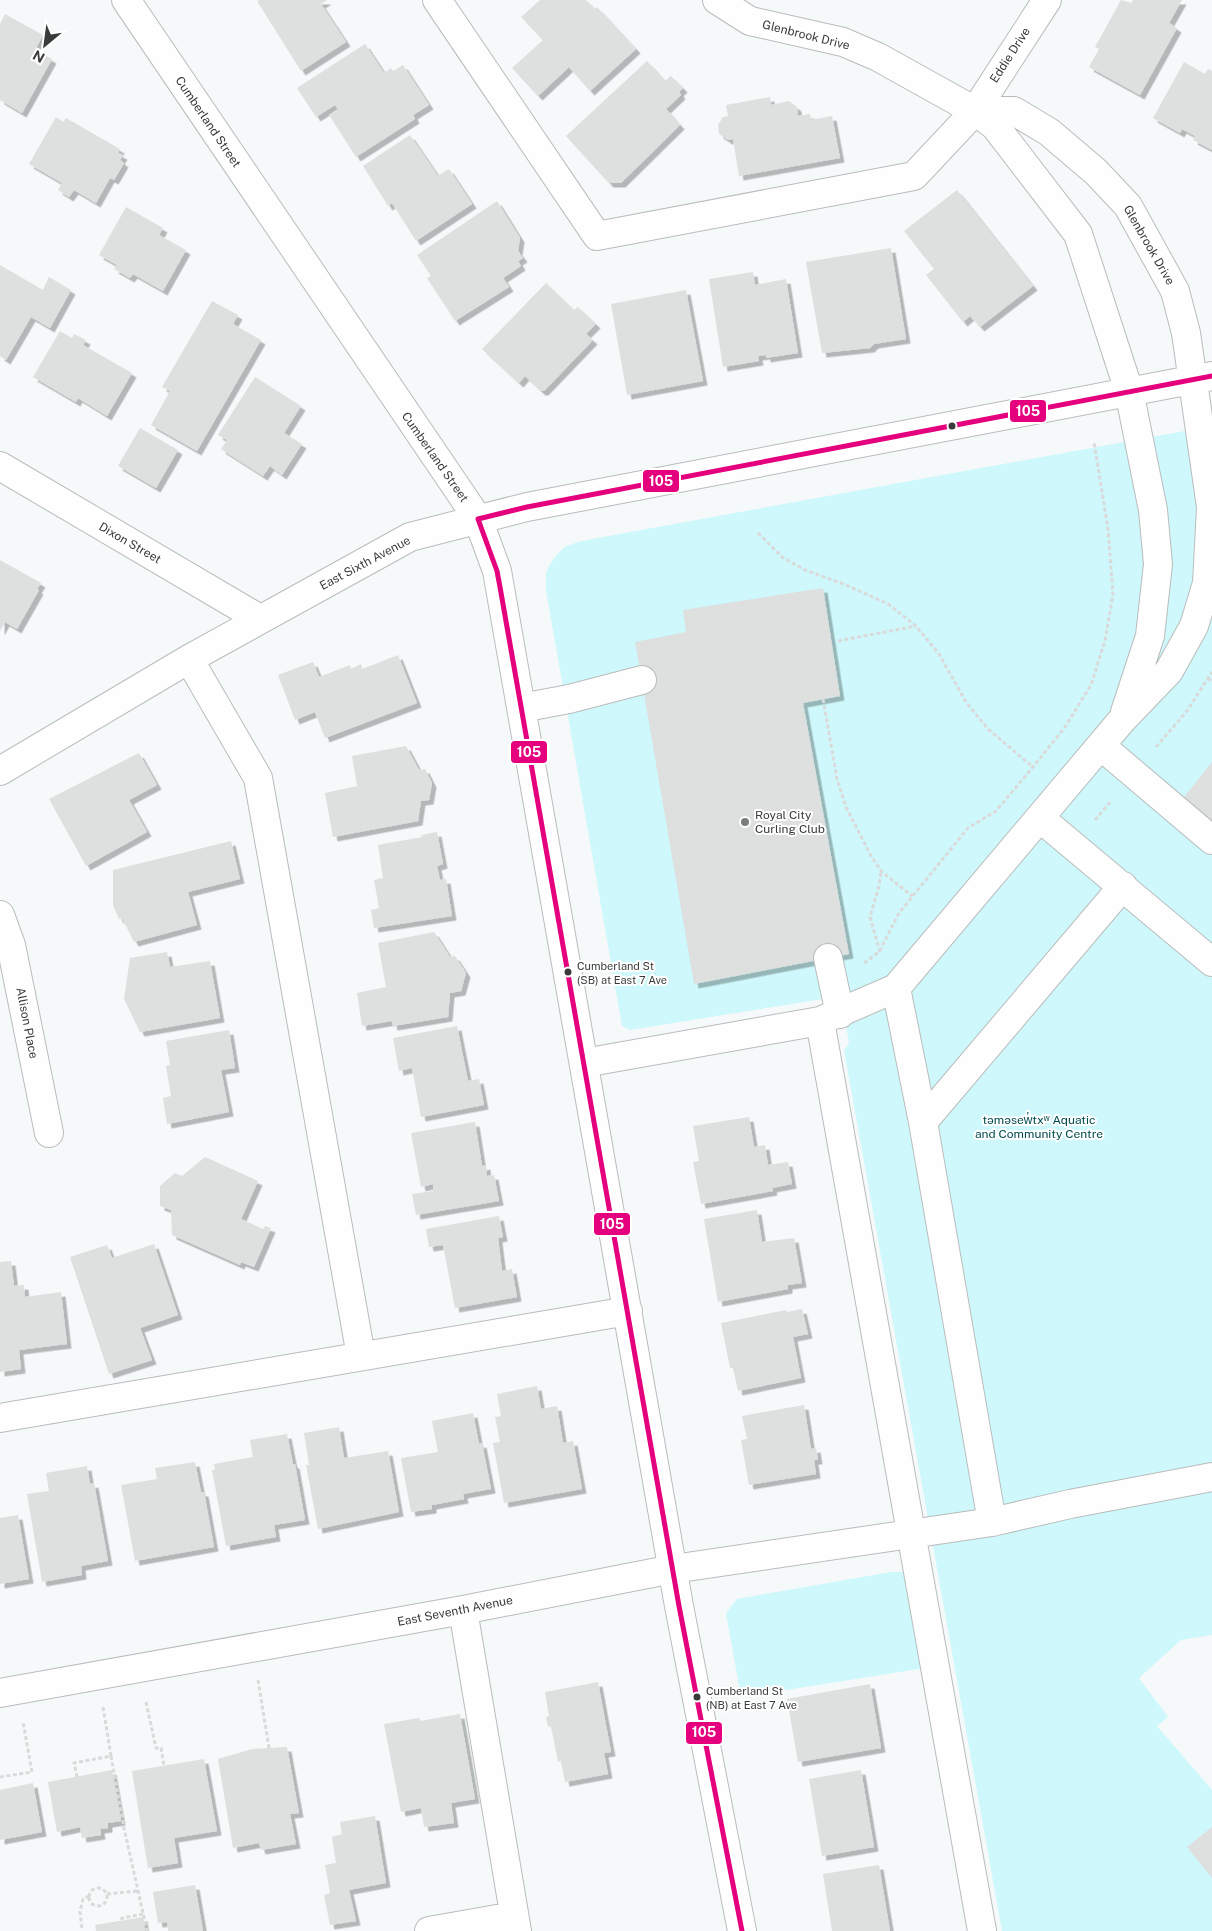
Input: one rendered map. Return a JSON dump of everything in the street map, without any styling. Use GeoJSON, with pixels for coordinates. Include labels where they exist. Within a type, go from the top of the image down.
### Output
{"type":"FeatureCollection","features":[{"type":"Feature","properties":{"kind":"street","name":"Cumberland Street"},"geometry":{"type":"LineString","coordinates":[[126,0],[478,518],[497,571],[673,1570],[742,1931]]}},
{"type":"Feature","properties":{"kind":"street","name":"Eddie Drive"},"geometry":{"type":"LineString","coordinates":[[437,0],[597,236],[914,176],[975,111],[1046,0]]}},
{"type":"Feature","properties":{"kind":"street","name":"Glenbrook Drive"},"geometry":{"type":"LineString","coordinates":[[717,0],[750,21],[843,42],[878,56],[975,111],[995,126],[1078,234],[1129,391],[1153,510],[1158,564],[1150,636],[1122,720]]}},
{"type":"Feature","properties":{"kind":"street","name":"Glenbrook Drive"},"geometry":{"type":"LineString","coordinates":[[896,988],[1122,720],[1169,671],[1194,626],[1207,584],[1211,507],[1202,378],[1186,333],[1175,291],[1128,206],[1096,172],[1049,132],[1014,111],[975,111]]}},
{"type":"Feature","properties":{"kind":"street","name":"East Sixth Avenue"},"geometry":{"type":"LineString","coordinates":[[2,768],[189,659],[410,537],[478,518],[527,507],[1202,378]]}},
{"type":"Feature","properties":{"kind":"street","name":"Dixon Street"},"geometry":{"type":"LineString","coordinates":[[0,466],[260,619]]}},
{"type":"Feature","properties":{"kind":"street"},"geometry":{"type":"LineString","coordinates":[[189,659],[258,778],[362,1356]]}},
{"type":"Feature","properties":{"kind":"street"},"geometry":{"type":"LineString","coordinates":[[521,708],[569,699],[642,680]]}},
{"type":"Feature","properties":{"kind":"street"},"geometry":{"type":"LineString","coordinates":[[1101,746],[1212,840]]}},
{"type":"Feature","properties":{"kind":"street"},"geometry":{"type":"LineString","coordinates":[[1040,818],[1212,962]]}},
{"type":"Feature","properties":{"kind":"street"},"geometry":{"type":"LineString","coordinates":[[923,1122],[1123,886]]}},
{"type":"Feature","properties":{"kind":"street","name":"Allison Place"},"geometry":{"type":"LineString","coordinates":[[0,915],[11,945],[49,1132]]}},
{"type":"Feature","properties":{"kind":"street"},"geometry":{"type":"LineString","coordinates":[[828,958],[830,1018],[911,1533],[982,1931]]}},
{"type":"Feature","properties":{"kind":"street"},"geometry":{"type":"LineString","coordinates":[[584,1062],[830,1018],[896,988],[923,1122],[992,1522]]}},
{"type":"Feature","properties":{"kind":"street"},"geometry":{"type":"LineString","coordinates":[[0,1418],[628,1311]]}},
{"type":"Feature","properties":{"kind":"street","name":"East Seventh Avenue"},"geometry":{"type":"LineString","coordinates":[[0,1693],[463,1610],[673,1570],[992,1522],[1070,1504],[1212,1477]]}},
{"type":"Feature","properties":{"kind":"street"},"geometry":{"type":"LineString","coordinates":[[429,1931],[516,1924],[463,1610]]}},
{"type":"Feature","properties":{"kind":"path"},"geometry":{"type":"LineString","coordinates":[[880,952],[899,913],[912,896],[968,828],[996,811],[1065,727],[1091,685],[1105,641],[1113,594],[1108,529],[1094,442]]}},
{"type":"Feature","properties":{"kind":"path"},"geometry":{"type":"LineString","coordinates":[[758,533],[782,557],[805,570],[846,585],[888,604],[916,626],[939,654],[966,702],[988,729],[1038,771]]}},
{"type":"Feature","properties":{"kind":"path"},"geometry":{"type":"LineString","coordinates":[[838,641],[916,626]]}},
{"type":"Feature","properties":{"kind":"path"},"geometry":{"type":"LineString","coordinates":[[1208,678],[1212,682]]}},
{"type":"Feature","properties":{"kind":"path"},"geometry":{"type":"LineString","coordinates":[[823,699],[837,779],[846,807],[881,871],[912,896]]}},
{"type":"Feature","properties":{"kind":"path"},"geometry":{"type":"LineString","coordinates":[[881,871],[880,886],[870,917],[880,952],[885,959]]}},
{"type":"Feature","properties":{"kind":"path"},"geometry":{"type":"LineString","coordinates":[[257,1674],[269,1748]]}},
{"type":"Feature","properties":{"kind":"path"},"geometry":{"type":"LineString","coordinates":[[145,1695],[156,1748],[161,1748],[164,1766]]}},
{"type":"Feature","properties":{"kind":"path"},"geometry":{"type":"LineString","coordinates":[[102,1702],[111,1756],[147,1931]]}},
{"type":"Feature","properties":{"kind":"path"},"geometry":{"type":"LineString","coordinates":[[0,1777],[32,1772],[22,1716]]}},
{"type":"Feature","properties":{"kind":"path"},"geometry":{"type":"LineString","coordinates":[[77,1777],[74,1763],[111,1756]]}},
{"type":"Feature","properties":{"kind":"path"},"geometry":{"type":"LineString","coordinates":[[95,1888],[102,1889],[107,1894],[106,1901],[101,1906],[94,1906],[89,1900],[89,1892],[95,1888]]}},
{"type":"Feature","properties":{"kind":"path"},"geometry":{"type":"LineString","coordinates":[[107,1894],[138,1891]]}},
{"type":"Feature","properties":{"kind":"path"},"geometry":{"type":"LineString","coordinates":[[82,1928],[80,1912],[83,1899],[89,1896]]}},
{"type":"Feature","properties":{"kind":"path"},"geometry":{"type":"LineString","coordinates":[[122,1920],[122,1918],[143,1914]]}},
{"type":"Feature","properties":{"kind":"green space","name":"təməsew̓txʷ Aquatic and Community Centre"},"geometry":{"type":"Polygon","coordinates":[[[1212,426],[1212,1635],[1181,1640],[1139,1678],[1168,1717],[1157,1726],[1212,1790],[1212,1827],[1191,1845],[1212,1872],[1212,1931],[1002,1931],[844,1050],[849,1043],[841,996],[630,1030],[622,1026],[546,590],[546,572],[553,559],[564,547],[581,541],[1212,426]]]}},
{"type":"Feature","properties":{"kind":"green space"},"geometry":{"type":"Polygon","coordinates":[[[891,1572],[903,1572],[906,1578],[925,1668],[741,1697],[726,1613],[737,1599],[891,1572]]]}},
{"type":"Feature","properties":{"kind":"building"},"geometry":{"type":"Polygon","coordinates":[[[327,0],[321,4],[346,42],[301,71],[257,1],[327,0]]]}},
{"type":"Feature","properties":{"kind":"building"},"geometry":{"type":"Polygon","coordinates":[[[540,0],[586,0],[595,9],[597,7],[636,49],[590,91],[569,67],[538,96],[512,68],[543,40],[521,17],[540,0]]]}},
{"type":"Feature","properties":{"kind":"building"},"geometry":{"type":"Polygon","coordinates":[[[1121,0],[1132,3],[1133,0],[1182,0],[1169,23],[1177,28],[1140,95],[1089,67],[1099,49],[1095,47],[1121,0]]]}},
{"type":"Feature","properties":{"kind":"building"},"geometry":{"type":"Polygon","coordinates":[[[5,14],[43,35],[35,50],[52,59],[22,113],[0,100],[0,24],[5,14]]]}},
{"type":"Feature","properties":{"kind":"building"},"geometry":{"type":"Polygon","coordinates":[[[365,44],[384,73],[391,68],[393,71],[403,65],[429,105],[413,115],[415,119],[356,157],[329,115],[338,109],[335,105],[316,117],[297,88],[365,44]]]}},
{"type":"Feature","properties":{"kind":"building"},"geometry":{"type":"Polygon","coordinates":[[[647,61],[665,81],[671,76],[683,88],[679,92],[681,95],[666,109],[680,125],[621,183],[609,183],[566,136],[647,61]]]}},
{"type":"Feature","properties":{"kind":"building"},"geometry":{"type":"Polygon","coordinates":[[[1184,62],[1205,74],[1208,69],[1212,71],[1212,150],[1193,140],[1195,136],[1182,129],[1180,133],[1153,118],[1184,62]]]}},
{"type":"Feature","properties":{"kind":"building"},"geometry":{"type":"Polygon","coordinates":[[[770,97],[771,105],[789,101],[797,107],[798,116],[810,114],[811,120],[832,116],[840,158],[739,176],[733,139],[728,140],[719,134],[718,125],[723,117],[728,116],[726,105],[770,97]]]}},
{"type":"Feature","properties":{"kind":"building"},"geometry":{"type":"Polygon","coordinates":[[[56,117],[63,122],[66,118],[120,149],[118,153],[123,155],[120,160],[124,163],[114,180],[110,178],[96,203],[74,190],[69,197],[58,190],[62,183],[29,164],[56,117]]]}},
{"type":"Feature","properties":{"kind":"building"},"geometry":{"type":"Polygon","coordinates":[[[410,135],[438,176],[449,169],[472,204],[416,241],[392,203],[388,206],[363,166],[410,135]]]}},
{"type":"Feature","properties":{"kind":"building"},"geometry":{"type":"Polygon","coordinates":[[[957,190],[1033,286],[980,327],[970,316],[963,322],[926,275],[934,269],[904,231],[957,190]]]}},
{"type":"Feature","properties":{"kind":"building"},"geometry":{"type":"Polygon","coordinates":[[[497,201],[520,238],[518,251],[523,258],[518,261],[521,266],[503,278],[509,287],[455,321],[427,278],[431,276],[417,255],[497,201]]]}},
{"type":"Feature","properties":{"kind":"building"},"geometry":{"type":"Polygon","coordinates":[[[126,207],[163,228],[159,235],[186,250],[163,291],[133,274],[130,278],[114,269],[117,265],[99,255],[126,207]]]}},
{"type":"Feature","properties":{"kind":"building"},"geometry":{"type":"Polygon","coordinates":[[[891,248],[906,339],[874,344],[870,348],[822,353],[806,262],[891,248]]]}},
{"type":"Feature","properties":{"kind":"building"},"geometry":{"type":"Polygon","coordinates":[[[0,265],[43,290],[49,277],[71,290],[50,328],[31,317],[6,360],[0,356],[0,265]]]}},
{"type":"Feature","properties":{"kind":"building"},"geometry":{"type":"Polygon","coordinates":[[[753,272],[755,285],[786,279],[798,353],[766,358],[766,355],[758,356],[759,361],[723,367],[709,279],[753,272]]]}},
{"type":"Feature","properties":{"kind":"building"},"geometry":{"type":"Polygon","coordinates":[[[546,283],[574,310],[578,307],[596,324],[586,334],[593,340],[544,391],[541,391],[525,376],[519,383],[482,349],[546,283]]]}},
{"type":"Feature","properties":{"kind":"building"},"geometry":{"type":"Polygon","coordinates":[[[686,290],[703,381],[627,395],[611,304],[686,290]]]}},
{"type":"Feature","properties":{"kind":"building"},"geometry":{"type":"Polygon","coordinates":[[[212,301],[238,315],[233,324],[261,340],[197,451],[151,425],[170,391],[162,387],[212,301]]]}},
{"type":"Feature","properties":{"kind":"building"},"geometry":{"type":"Polygon","coordinates":[[[60,331],[72,338],[74,334],[86,340],[83,345],[132,373],[107,416],[78,398],[76,402],[33,377],[60,331]]]}},
{"type":"Feature","properties":{"kind":"building"},"geometry":{"type":"Polygon","coordinates":[[[255,377],[301,406],[284,433],[302,444],[282,475],[270,466],[263,476],[221,449],[227,440],[218,435],[255,377]]]}},
{"type":"Feature","properties":{"kind":"building"},"geometry":{"type":"Polygon","coordinates":[[[140,428],[178,450],[156,488],[118,466],[140,428]]]}},
{"type":"Feature","properties":{"kind":"building"},"geometry":{"type":"Polygon","coordinates":[[[0,560],[41,583],[17,629],[5,622],[0,631],[0,560]]]}},
{"type":"Feature","properties":{"kind":"building","name":"Royal City Curling Club"},"geometry":{"type":"Polygon","coordinates":[[[823,588],[840,696],[803,703],[849,954],[694,984],[635,642],[686,632],[683,610],[823,588]]]}},
{"type":"Feature","properties":{"kind":"building"},"geometry":{"type":"Polygon","coordinates":[[[398,655],[417,703],[325,738],[315,712],[295,720],[278,675],[313,662],[319,677],[350,665],[351,669],[361,664],[362,669],[398,655]]]}},
{"type":"Feature","properties":{"kind":"building"},"geometry":{"type":"Polygon","coordinates":[[[406,746],[419,770],[425,769],[432,783],[429,800],[421,801],[418,821],[333,837],[325,793],[357,786],[352,756],[406,746]]]}},
{"type":"Feature","properties":{"kind":"building"},"geometry":{"type":"Polygon","coordinates":[[[139,753],[157,785],[129,800],[147,832],[86,866],[49,799],[139,753]]]}},
{"type":"Feature","properties":{"kind":"building"},"geometry":{"type":"Polygon","coordinates":[[[1212,762],[1212,835],[1177,806],[1212,762]]]}},
{"type":"Feature","properties":{"kind":"building"},"geometry":{"type":"Polygon","coordinates":[[[437,832],[443,864],[437,866],[440,880],[446,879],[452,916],[374,928],[371,910],[379,908],[374,880],[383,878],[378,845],[422,837],[421,835],[437,832]]]}},
{"type":"Feature","properties":{"kind":"building"},"geometry":{"type":"Polygon","coordinates":[[[231,841],[240,879],[188,892],[197,925],[134,942],[122,918],[119,919],[113,905],[113,870],[231,841]]]}},
{"type":"Feature","properties":{"kind":"building"},"geometry":{"type":"Polygon","coordinates":[[[434,932],[450,957],[455,956],[466,973],[461,991],[450,993],[448,1017],[393,1026],[392,1021],[362,1026],[357,993],[386,987],[378,943],[434,932]]]}},
{"type":"Feature","properties":{"kind":"building"},"geometry":{"type":"Polygon","coordinates":[[[167,952],[170,967],[210,961],[220,1018],[140,1032],[124,999],[130,958],[167,952]]]}},
{"type":"Feature","properties":{"kind":"building"},"geometry":{"type":"Polygon","coordinates":[[[457,1026],[468,1081],[479,1079],[484,1105],[421,1117],[412,1068],[399,1071],[393,1038],[457,1026]]]}},
{"type":"Feature","properties":{"kind":"building"},"geometry":{"type":"Polygon","coordinates":[[[229,1030],[235,1068],[221,1070],[229,1112],[167,1124],[163,1098],[171,1096],[166,1066],[170,1065],[166,1041],[229,1030]]]}},
{"type":"Feature","properties":{"kind":"building"},"geometry":{"type":"Polygon","coordinates":[[[749,1117],[754,1147],[765,1145],[768,1165],[788,1162],[792,1184],[772,1188],[773,1191],[701,1204],[693,1162],[699,1161],[693,1126],[749,1117]]]}},
{"type":"Feature","properties":{"kind":"building"},"geometry":{"type":"Polygon","coordinates":[[[475,1122],[482,1166],[486,1165],[487,1176],[494,1175],[499,1201],[416,1215],[412,1194],[433,1191],[433,1184],[421,1187],[411,1133],[475,1122]]]}},
{"type":"Feature","properties":{"kind":"building"},"geometry":{"type":"Polygon","coordinates":[[[205,1157],[258,1181],[241,1219],[263,1229],[265,1226],[271,1228],[254,1267],[241,1262],[240,1265],[172,1235],[171,1210],[160,1206],[160,1186],[175,1173],[182,1176],[205,1157]]]}},
{"type":"Feature","properties":{"kind":"building"},"geometry":{"type":"Polygon","coordinates":[[[757,1210],[762,1242],[794,1238],[802,1283],[788,1285],[788,1289],[718,1302],[704,1219],[757,1210]]]}},
{"type":"Feature","properties":{"kind":"building"},"geometry":{"type":"Polygon","coordinates":[[[499,1216],[503,1237],[498,1238],[502,1271],[512,1269],[517,1297],[455,1308],[443,1245],[429,1247],[426,1229],[499,1216]]]}},
{"type":"Feature","properties":{"kind":"building"},"geometry":{"type":"Polygon","coordinates":[[[154,1244],[178,1315],[140,1328],[152,1360],[109,1374],[70,1257],[107,1245],[112,1258],[154,1244]]]}},
{"type":"Feature","properties":{"kind":"building"},"geometry":{"type":"Polygon","coordinates":[[[11,1261],[14,1286],[24,1285],[25,1297],[61,1292],[67,1344],[19,1350],[21,1369],[0,1372],[0,1262],[11,1261]]]}},
{"type":"Feature","properties":{"kind":"building"},"geometry":{"type":"Polygon","coordinates":[[[802,1309],[808,1334],[793,1337],[801,1378],[738,1391],[733,1368],[730,1368],[721,1323],[786,1310],[787,1312],[802,1309]]]}},
{"type":"Feature","properties":{"kind":"building"},"geometry":{"type":"Polygon","coordinates":[[[537,1386],[541,1409],[557,1406],[563,1443],[573,1441],[582,1489],[504,1503],[493,1443],[500,1442],[495,1417],[501,1416],[497,1394],[537,1386]]]}},
{"type":"Feature","properties":{"kind":"building"},"geometry":{"type":"Polygon","coordinates":[[[804,1405],[811,1449],[816,1448],[818,1460],[814,1460],[816,1474],[749,1485],[741,1440],[747,1439],[742,1416],[804,1405]]]}},
{"type":"Feature","properties":{"kind":"building"},"geometry":{"type":"Polygon","coordinates":[[[473,1413],[479,1444],[482,1443],[491,1489],[463,1494],[464,1499],[432,1505],[432,1509],[411,1512],[401,1458],[438,1452],[432,1421],[473,1413]]]}},
{"type":"Feature","properties":{"kind":"building"},"geometry":{"type":"Polygon","coordinates":[[[339,1427],[344,1458],[388,1451],[399,1512],[318,1529],[306,1465],[309,1465],[304,1433],[339,1427]]]}},
{"type":"Feature","properties":{"kind":"building"},"geometry":{"type":"Polygon","coordinates":[[[287,1434],[293,1464],[295,1464],[305,1520],[274,1525],[276,1537],[226,1546],[212,1470],[215,1470],[214,1464],[253,1457],[250,1440],[287,1434]]]}},
{"type":"Feature","properties":{"kind":"building"},"geometry":{"type":"Polygon","coordinates":[[[195,1462],[201,1492],[204,1492],[214,1547],[135,1561],[121,1485],[157,1479],[155,1468],[195,1462]]]}},
{"type":"Feature","properties":{"kind":"building"},"geometry":{"type":"Polygon","coordinates":[[[87,1466],[90,1484],[94,1483],[108,1561],[81,1566],[82,1575],[42,1582],[27,1494],[49,1491],[46,1473],[87,1466]]]}},
{"type":"Feature","properties":{"kind":"building"},"geometry":{"type":"Polygon","coordinates":[[[18,1515],[29,1579],[0,1584],[0,1518],[18,1515]]]}},
{"type":"Feature","properties":{"kind":"building"},"geometry":{"type":"Polygon","coordinates":[[[598,1682],[611,1752],[604,1753],[608,1774],[565,1782],[561,1761],[558,1762],[551,1726],[548,1727],[546,1717],[549,1716],[545,1692],[598,1682]]]}},
{"type":"Feature","properties":{"kind":"building"},"geometry":{"type":"Polygon","coordinates":[[[870,1684],[881,1748],[798,1762],[787,1699],[870,1684]]]}},
{"type":"Feature","properties":{"kind":"building"},"geometry":{"type":"Polygon","coordinates":[[[460,1714],[475,1799],[451,1803],[454,1823],[424,1827],[421,1808],[401,1812],[384,1724],[419,1718],[420,1721],[460,1714]]]}},
{"type":"Feature","properties":{"kind":"building"},"geometry":{"type":"Polygon","coordinates":[[[287,1747],[299,1813],[290,1814],[296,1844],[261,1850],[259,1843],[233,1848],[218,1759],[252,1749],[287,1747]]]}},
{"type":"Feature","properties":{"kind":"building"},"geometry":{"type":"Polygon","coordinates":[[[204,1759],[217,1831],[174,1838],[178,1863],[148,1868],[132,1771],[204,1759]]]}},
{"type":"Feature","properties":{"kind":"building"},"geometry":{"type":"Polygon","coordinates":[[[112,1770],[121,1821],[108,1823],[108,1828],[100,1829],[101,1835],[82,1838],[80,1827],[57,1832],[48,1782],[112,1770]]]}},
{"type":"Feature","properties":{"kind":"building"},"geometry":{"type":"Polygon","coordinates":[[[861,1770],[874,1847],[822,1856],[809,1779],[861,1770]]]}},
{"type":"Feature","properties":{"kind":"building"},"geometry":{"type":"Polygon","coordinates":[[[33,1783],[42,1832],[0,1840],[0,1790],[33,1783]]]}},
{"type":"Feature","properties":{"kind":"building"},"geometry":{"type":"Polygon","coordinates":[[[375,1816],[386,1883],[349,1890],[356,1921],[330,1925],[324,1895],[330,1893],[325,1865],[336,1863],[332,1837],[342,1834],[340,1822],[375,1816]]]}},
{"type":"Feature","properties":{"kind":"building"},"geometry":{"type":"Polygon","coordinates":[[[1212,1827],[1212,1878],[1187,1847],[1212,1827]]]}},
{"type":"Feature","properties":{"kind":"building"},"geometry":{"type":"Polygon","coordinates":[[[879,1865],[890,1931],[832,1931],[823,1874],[879,1865]]]}},
{"type":"Feature","properties":{"kind":"building"},"geometry":{"type":"Polygon","coordinates":[[[195,1885],[203,1931],[168,1931],[167,1922],[158,1923],[153,1892],[195,1885]]]}},
{"type":"Feature","properties":{"kind":"building"},"geometry":{"type":"Polygon","coordinates":[[[143,1917],[145,1931],[96,1931],[95,1925],[143,1917]]]}},
{"type":"Feature","properties":{"kind":"transit line","name":"105"},"geometry":{"type":"LineString","coordinates":[[478,519],[527,507],[1212,376]]}},
{"type":"Feature","properties":{"kind":"transit line","name":"105"},"geometry":{"type":"LineString","coordinates":[[478,519],[497,571],[500,587],[679,1606],[742,1931]]}},
{"type":"Feature","properties":{"kind":"place","name":"Royal City Curling Club"},"geometry":{"type":"Point","coordinates":[745,822]}},
{"type":"Feature","properties":{"kind":"place","name":"Cumberland St (SB) at East 7 Ave"},"geometry":{"type":"Point","coordinates":[568,972]}},
{"type":"Feature","properties":{"kind":"place","name":"Cumberland St (NB) at East 7 Ave"},"geometry":{"type":"Point","coordinates":[697,1697]}}]}
